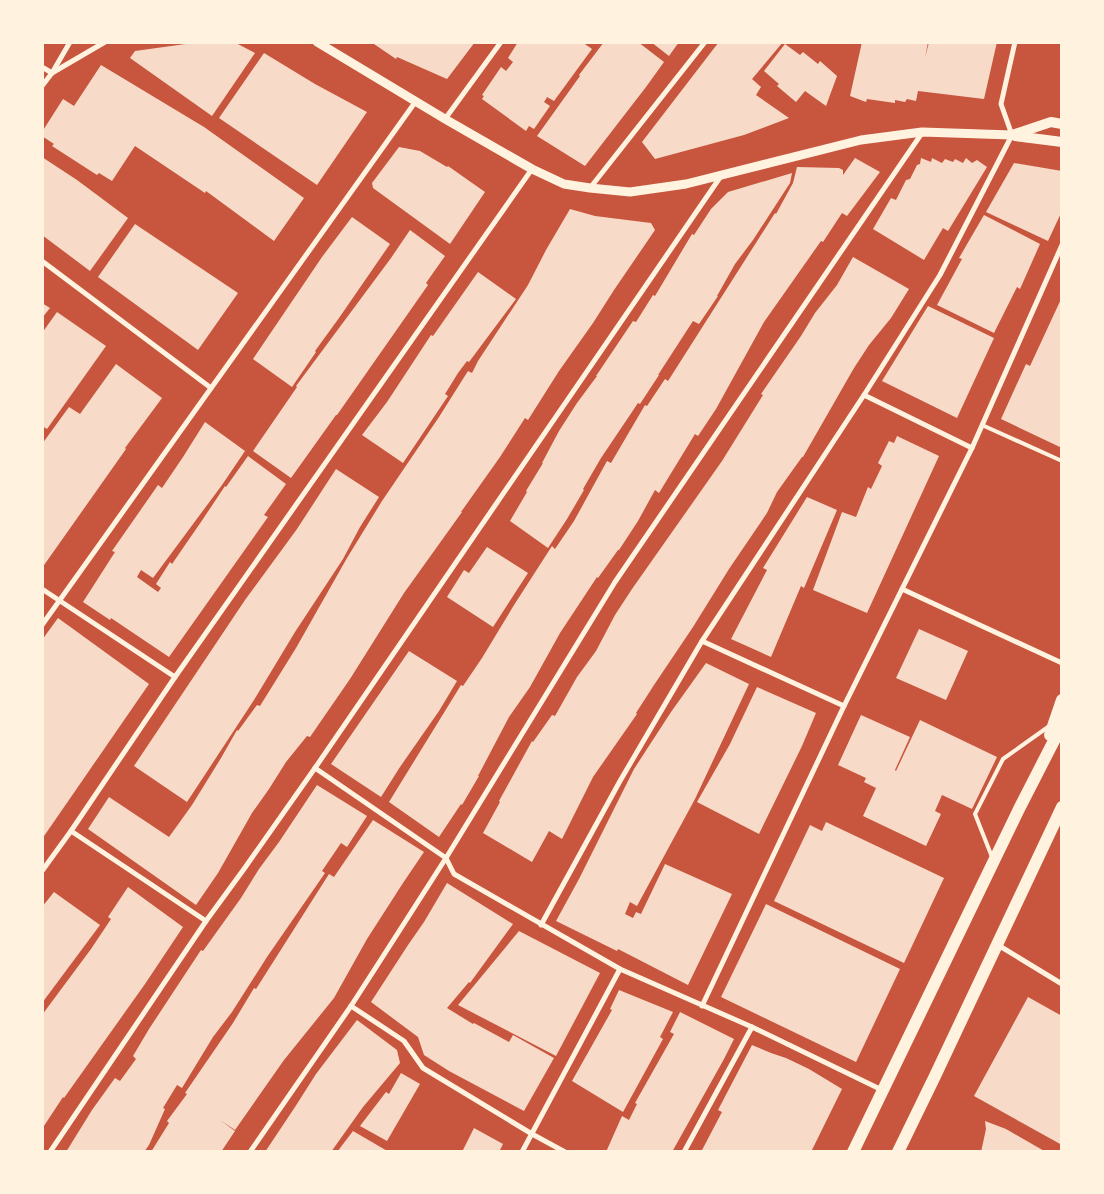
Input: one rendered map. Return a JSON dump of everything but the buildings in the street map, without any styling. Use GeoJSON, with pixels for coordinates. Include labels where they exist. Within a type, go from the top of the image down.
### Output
{"type":"FeatureCollection","features":[{"type":"Feature","properties":{"kind":"main road"},"geometry":{"type":"LineString","coordinates":[[1012,135],[1051,122],[1062,124]]}},
{"type":"Feature","properties":{"kind":"main road"},"geometry":{"type":"LineString","coordinates":[[1012,135],[1062,142]]}},
{"type":"Feature","properties":{"kind":"main road"},"geometry":{"type":"LineString","coordinates":[[852,1152],[1038,773],[1058,724],[1062,700]]}},
{"type":"Feature","properties":{"kind":"main road"},"geometry":{"type":"LineString","coordinates":[[898,1152],[1062,807]]}},
{"type":"Feature","properties":{"kind":"street"},"geometry":{"type":"LineString","coordinates":[[42,86],[70,42]]}},
{"type":"Feature","properties":{"kind":"street"},"geometry":{"type":"LineString","coordinates":[[52,73],[105,42]]}},
{"type":"Feature","properties":{"kind":"street"},"geometry":{"type":"LineString","coordinates":[[318,42],[532,169],[564,184],[590,188],[630,192],[686,184],[861,140],[922,132],[1012,135]]}},
{"type":"Feature","properties":{"kind":"street"},"geometry":{"type":"LineString","coordinates":[[445,119],[501,42]]}},
{"type":"Feature","properties":{"kind":"street"},"geometry":{"type":"LineString","coordinates":[[590,188],[705,42]]}},
{"type":"Feature","properties":{"kind":"street"},"geometry":{"type":"LineString","coordinates":[[541,925],[620,781],[702,641],[864,395],[940,275],[1012,135],[1001,104],[1015,42]]}},
{"type":"Feature","properties":{"kind":"street"},"geometry":{"type":"LineString","coordinates":[[42,67],[52,73]]}},
{"type":"Feature","properties":{"kind":"street"},"geometry":{"type":"LineString","coordinates":[[42,625],[416,101]]}},
{"type":"Feature","properties":{"kind":"street"},"geometry":{"type":"LineString","coordinates":[[250,1152],[351,1006],[446,858],[615,582],[922,132]]}},
{"type":"Feature","properties":{"kind":"street"},"geometry":{"type":"LineString","coordinates":[[42,871],[175,676],[532,169]]}},
{"type":"Feature","properties":{"kind":"street"},"geometry":{"type":"LineString","coordinates":[[50,1152],[206,921],[315,768],[721,176]]}},
{"type":"Feature","properties":{"kind":"street"},"geometry":{"type":"LineString","coordinates":[[702,1006],[844,706],[972,448],[1062,244]]}},
{"type":"Feature","properties":{"kind":"street"},"geometry":{"type":"LineString","coordinates":[[42,261],[211,388]]}},
{"type":"Feature","properties":{"kind":"street"},"geometry":{"type":"LineString","coordinates":[[864,395],[972,448]]}},
{"type":"Feature","properties":{"kind":"street"},"geometry":{"type":"LineString","coordinates":[[42,589],[175,676]]}},
{"type":"Feature","properties":{"kind":"street"},"geometry":{"type":"LineString","coordinates":[[902,589],[1062,663]]}},
{"type":"Feature","properties":{"kind":"street"},"geometry":{"type":"LineString","coordinates":[[702,641],[844,706]]}},
{"type":"Feature","properties":{"kind":"street"},"geometry":{"type":"LineString","coordinates":[[315,768],[446,858],[454,874],[541,925],[620,969],[752,1027],[882,1091]]}},
{"type":"Feature","properties":{"kind":"street"},"geometry":{"type":"LineString","coordinates":[[71,831],[206,921]]}},
{"type":"Feature","properties":{"kind":"street"},"geometry":{"type":"LineString","coordinates":[[997,944],[1062,984]]}},
{"type":"Feature","properties":{"kind":"street"},"geometry":{"type":"LineString","coordinates":[[522,1152],[620,969]]}},
{"type":"Feature","properties":{"kind":"street"},"geometry":{"type":"LineString","coordinates":[[351,1006],[404,1041],[423,1068],[565,1152]]}},
{"type":"Feature","properties":{"kind":"street"},"geometry":{"type":"LineString","coordinates":[[684,1152],[752,1027]]}},
{"type":"Feature","properties":{"kind":"lane"},"geometry":{"type":"LineString","coordinates":[[982,425],[1062,461]]}},
{"type":"Feature","properties":{"kind":"lane"},"geometry":{"type":"LineString","coordinates":[[994,862],[976,814],[1003,759],[1058,724]]}}]}
